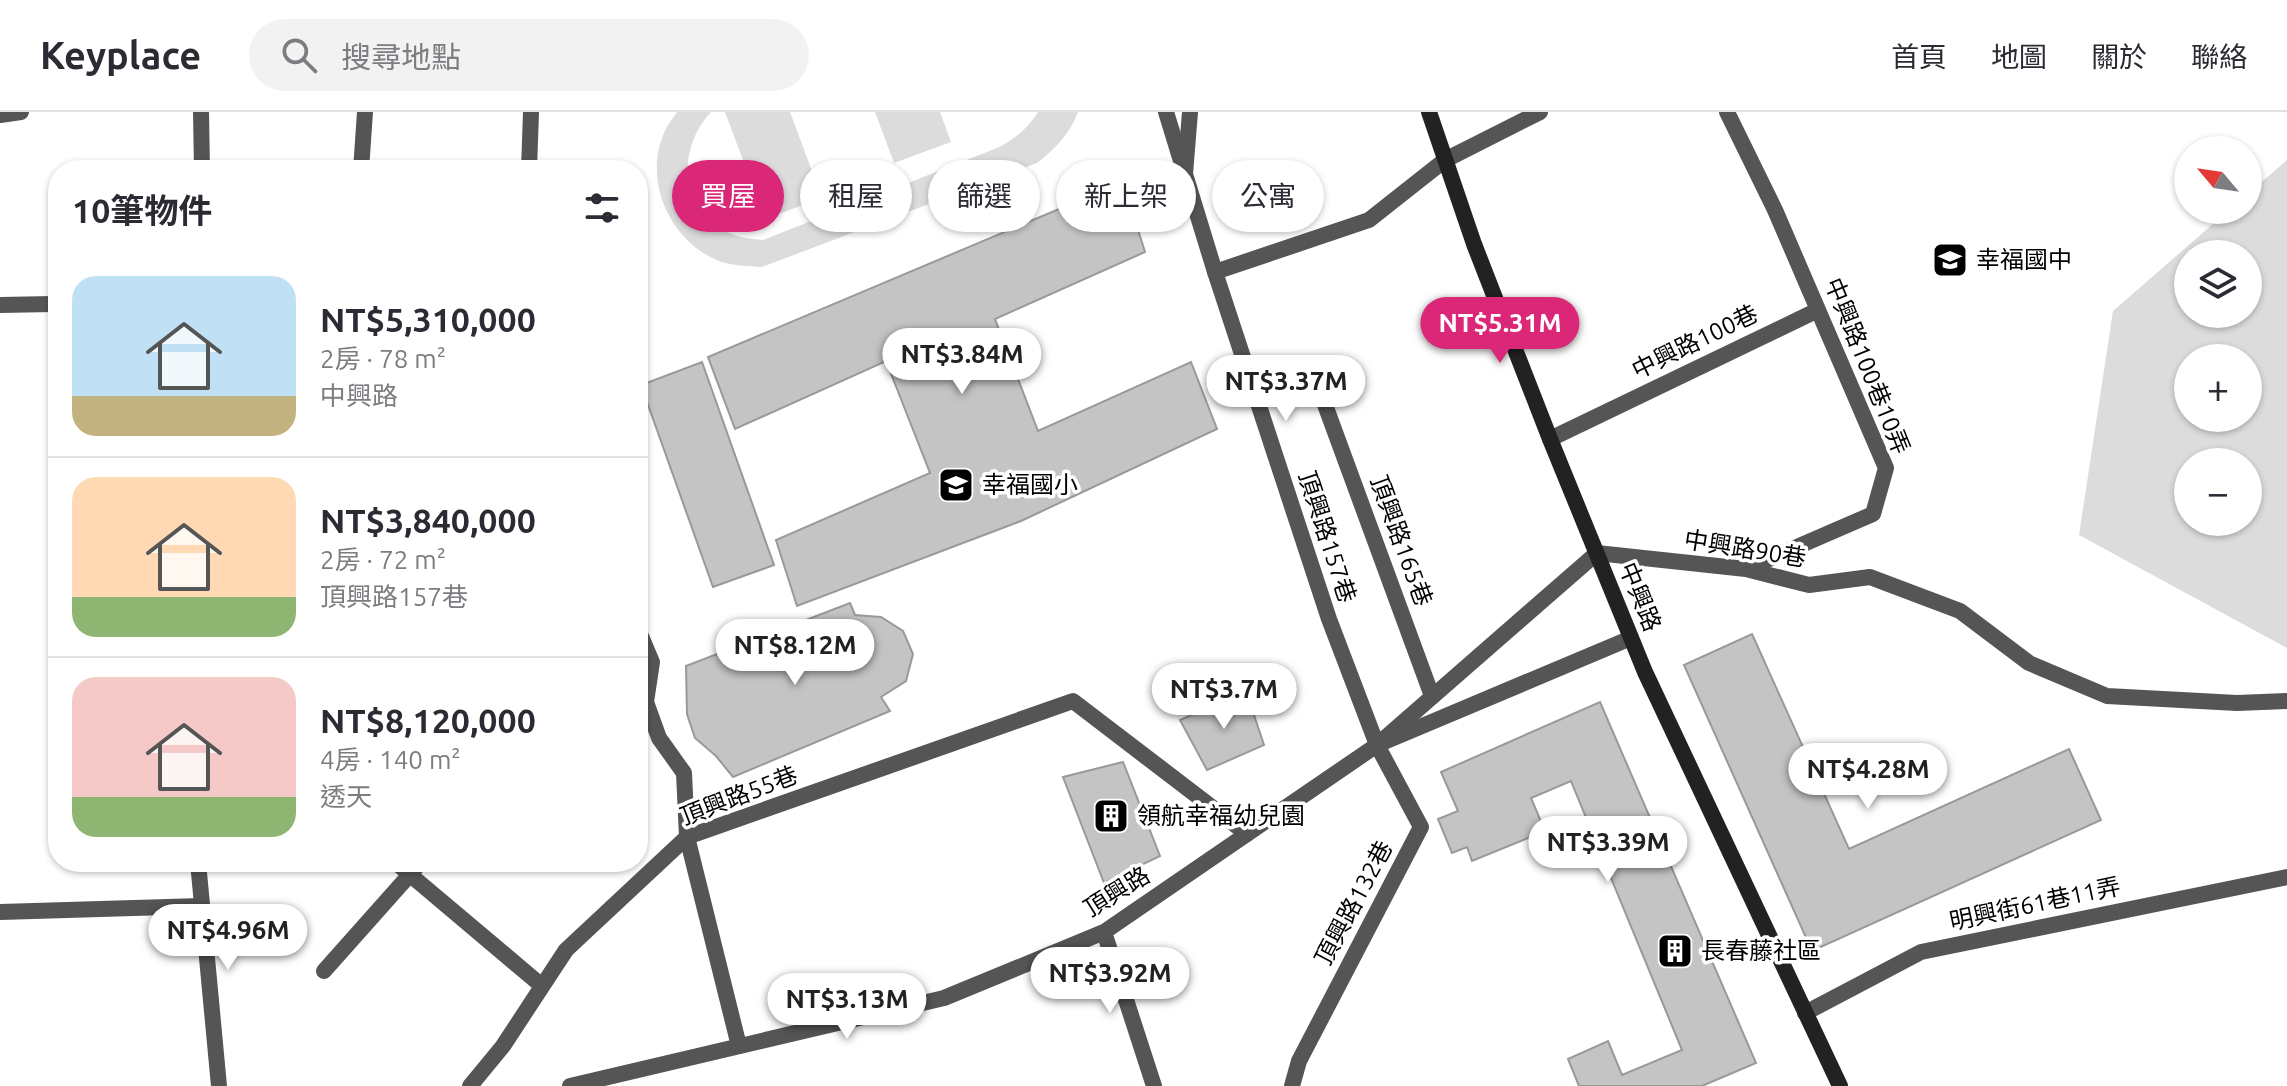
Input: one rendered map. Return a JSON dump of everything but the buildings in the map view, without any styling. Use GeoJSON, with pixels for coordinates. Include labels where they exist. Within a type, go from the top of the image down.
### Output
{"type":"FeatureCollection","features":[{"type":"Feature","properties":{"kind":"street"},"geometry":{"type":"LineString","coordinates":[[0,115],[21,112]]}},
{"type":"Feature","properties":{"kind":"street"},"geometry":{"type":"LineString","coordinates":[[201,112],[202,160]]}},
{"type":"Feature","properties":{"kind":"street"},"geometry":{"type":"LineString","coordinates":[[362,160],[365,112]]}},
{"type":"Feature","properties":{"kind":"street"},"geometry":{"type":"LineString","coordinates":[[529,160],[531,112]]}},
{"type":"Feature","properties":{"kind":"street","name":"頂興路157巷"},"geometry":{"type":"LineString","coordinates":[[1166,112],[1181,160]]}},
{"type":"Feature","properties":{"kind":"street"},"geometry":{"type":"LineString","coordinates":[[1186,160],[1190,112]]}},
{"type":"Feature","properties":{"kind":"street","name":"中興路"},"geometry":{"type":"LineString","coordinates":[[1429,112],[1474,244],[1631,638],[1840,1086]]}},
{"type":"Feature","properties":{"kind":"street"},"geometry":{"type":"LineString","coordinates":[[1215,272],[1369,220],[1445,160],[1540,112]]}},
{"type":"Feature","properties":{"kind":"street","name":"中興路100巷10弄"},"geometry":{"type":"LineString","coordinates":[[1727,112],[1775,210],[1886,468],[1873,514],[1746,569]]}},
{"type":"Feature","properties":{"kind":"street","name":"頂興路157巷"},"geometry":{"type":"LineString","coordinates":[[1196,210],[1329,619],[1377,745]]}},
{"type":"Feature","properties":{"kind":"street"},"geometry":{"type":"LineString","coordinates":[[0,305],[48,304]]}},
{"type":"Feature","properties":{"kind":"street","name":"中興路100巷"},"geometry":{"type":"LineString","coordinates":[[1550,439],[1818,310]]}},
{"type":"Feature","properties":{"kind":"street","name":"頂興路165巷"},"geometry":{"type":"LineString","coordinates":[[1324,402],[1432,696]]}},
{"type":"Feature","properties":{"kind":"street","name":"頂興路"},"geometry":{"type":"LineString","coordinates":[[570,1086],[944,998],[1104,932],[1377,745],[1597,553]]}},
{"type":"Feature","properties":{"kind":"street","name":"中興路90巷"},"geometry":{"type":"LineString","coordinates":[[1597,553],[1746,569],[1809,585],[1870,577],[1960,611],[2029,663],[2107,696],[2237,703],[2287,701]]}},
{"type":"Feature","properties":{"kind":"street"},"geometry":{"type":"LineString","coordinates":[[1377,745],[1631,638]]}},
{"type":"Feature","properties":{"kind":"street"},"geometry":{"type":"LineString","coordinates":[[648,653],[652,662],[648,689]]}},
{"type":"Feature","properties":{"kind":"street","name":"頂興路55巷"},"geometry":{"type":"LineString","coordinates":[[470,1086],[503,1046],[566,950],[687,837],[1073,701],[1247,834]]}},
{"type":"Feature","properties":{"kind":"street"},"geometry":{"type":"LineString","coordinates":[[648,708],[659,738],[684,773],[687,837],[739,1046]]}},
{"type":"Feature","properties":{"kind":"street","name":"頂興路132巷"},"geometry":{"type":"LineString","coordinates":[[1292,1086],[1299,1061],[1421,827],[1377,745]]}},
{"type":"Feature","properties":{"kind":"street"},"geometry":{"type":"LineString","coordinates":[[199,872],[219,1086]]}},
{"type":"Feature","properties":{"kind":"street"},"geometry":{"type":"LineString","coordinates":[[324,971],[412,872]]}},
{"type":"Feature","properties":{"kind":"street"},"geometry":{"type":"LineString","coordinates":[[420,872],[542,986]]}},
{"type":"Feature","properties":{"kind":"street","name":"明興街61巷11弄"},"geometry":{"type":"LineString","coordinates":[[1805,1013],[1921,952],[2287,877]]}},
{"type":"Feature","properties":{"kind":"street"},"geometry":{"type":"LineString","coordinates":[[0,912],[201,906]]}},
{"type":"Feature","properties":{"kind":"street"},"geometry":{"type":"LineString","coordinates":[[1104,932],[1154,1086]]}},
{"type":"Feature","properties":{"kind":"shaded area"},"geometry":{"type":"Polygon","coordinates":[[[677,112],[711,112],[692,144],[688,160],[672,160],[672,220],[659,190],[657,171],[658,152],[667,127],[677,112]]]}},
{"type":"Feature","properties":{"kind":"shaded area"},"geometry":{"type":"Polygon","coordinates":[[[725,112],[790,112],[808,160],[800,160],[800,206],[784,212],[784,160],[743,160],[725,112]]]}},
{"type":"Feature","properties":{"kind":"shaded area"},"geometry":{"type":"Polygon","coordinates":[[[875,112],[940,112],[951,142],[902,160],[893,160],[875,112]]]}},
{"type":"Feature","properties":{"kind":"shaded area"},"geometry":{"type":"Polygon","coordinates":[[[1038,112],[1078,112],[1071,127],[1040,160],[966,160],[1009,141],[1038,112]]]}},
{"type":"Feature","properties":{"kind":"shaded area"},"geometry":{"type":"Polygon","coordinates":[[[2287,160],[2287,648],[2079,535],[2113,311],[2174,258],[2174,328],[2262,328],[2262,240],[2195,240],[2213,224],[2262,224],[2262,182],[2287,160]]]}},
{"type":"Feature","properties":{"kind":"shaded area"},"geometry":{"type":"Polygon","coordinates":[[[928,175],[928,204],[912,210],[912,181],[928,175]]]}},
{"type":"Feature","properties":{"kind":"shaded area"},"geometry":{"type":"Polygon","coordinates":[[[800,225],[800,232],[855,232],[762,267],[719,261],[687,240],[681,232],[728,232],[763,240],[800,225]]]}},
{"type":"Feature","properties":{"kind":"place","name":"幸福國中"},"geometry":{"type":"Point","coordinates":[1950,260]}},
{"type":"Feature","properties":{"kind":"place","name":"幸福國小"},"geometry":{"type":"Point","coordinates":[956,485]}},
{"type":"Feature","properties":{"kind":"place","name":"領航幸福幼兒園"},"geometry":{"type":"Point","coordinates":[1111,816]}},
{"type":"Feature","properties":{"kind":"place","name":"長春藤社區"},"geometry":{"type":"Point","coordinates":[1675,951]}}]}
